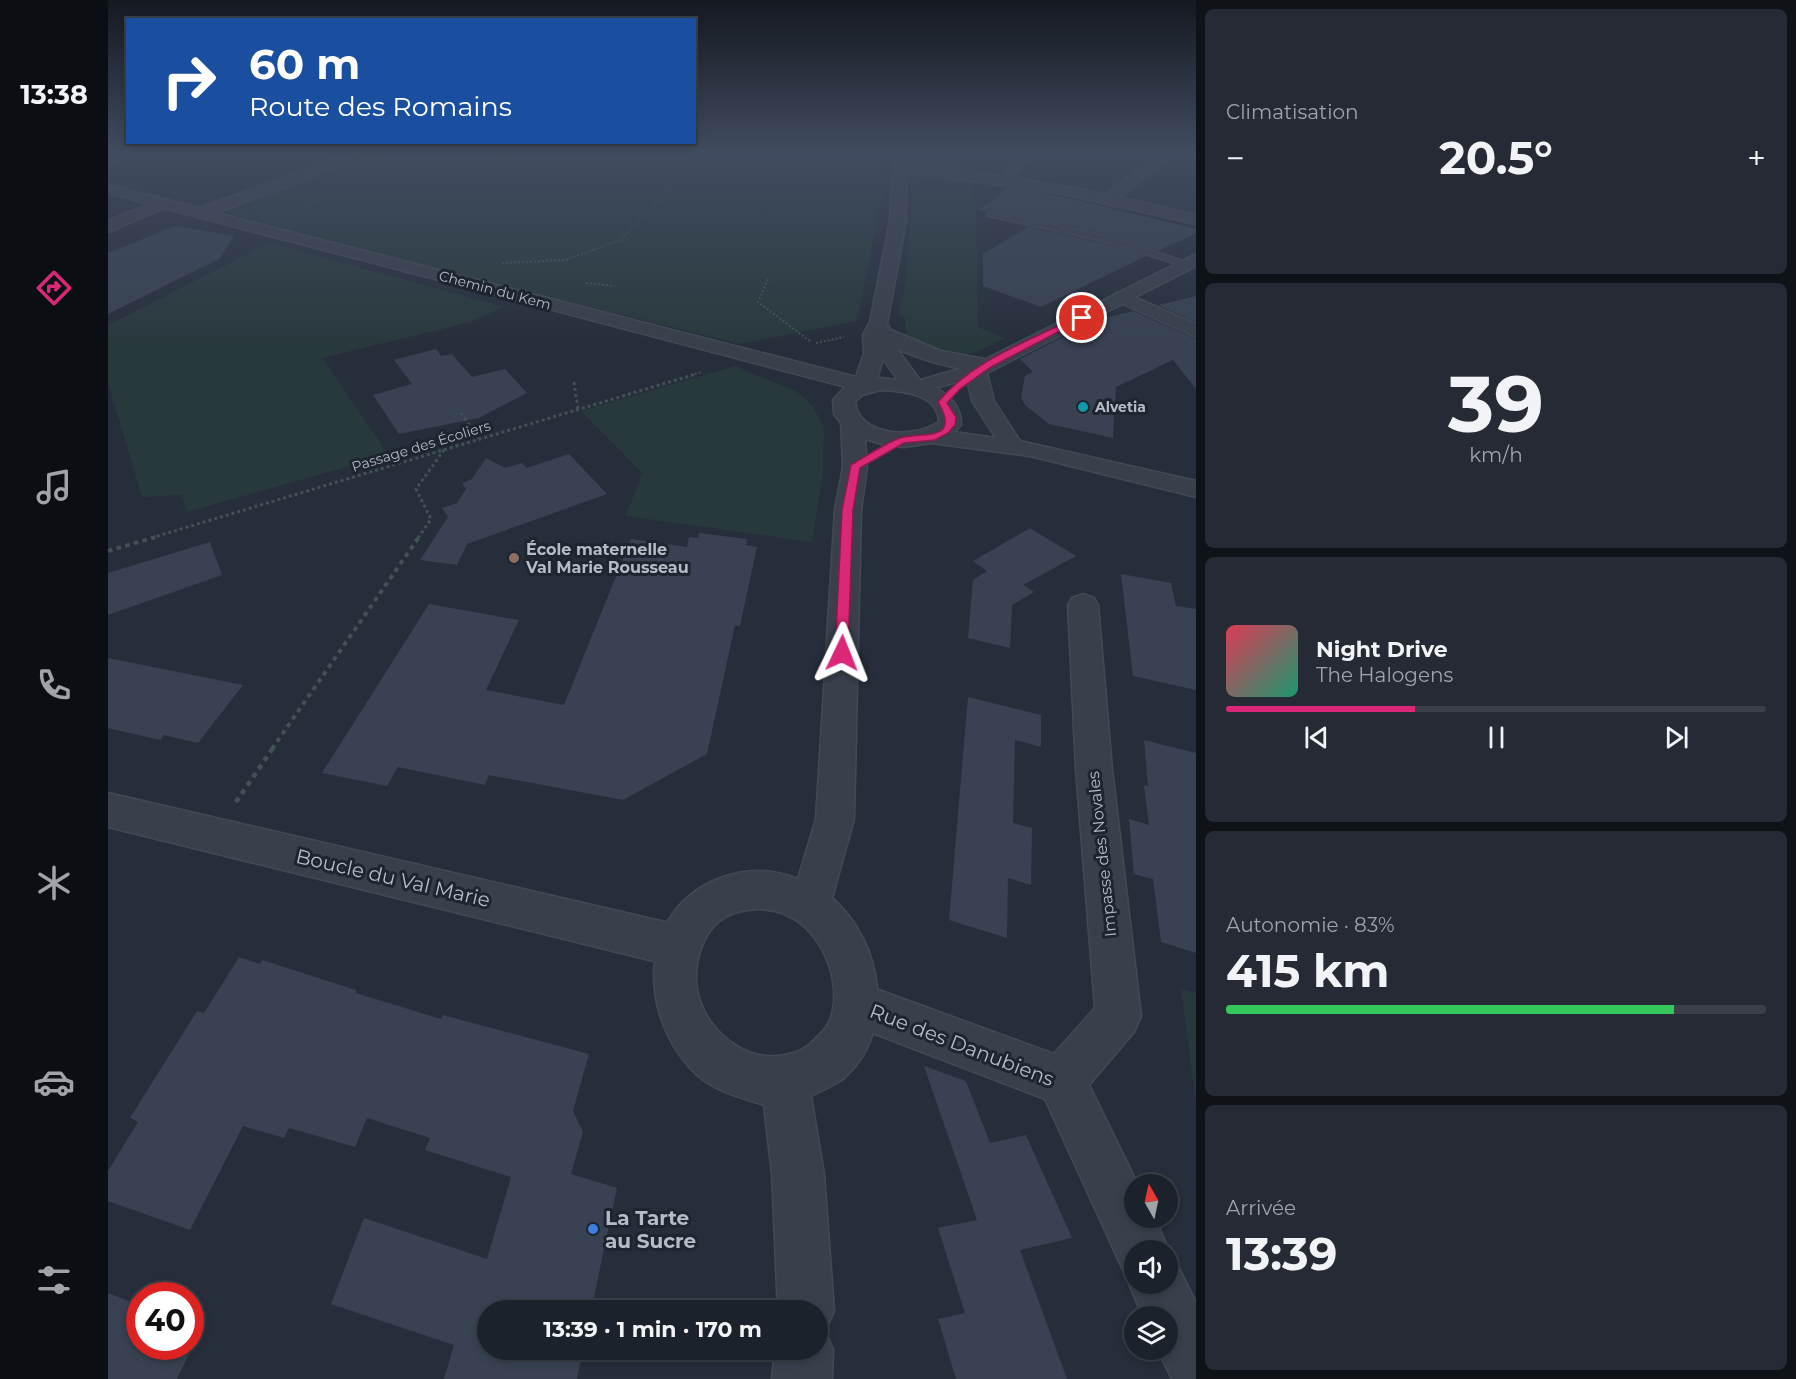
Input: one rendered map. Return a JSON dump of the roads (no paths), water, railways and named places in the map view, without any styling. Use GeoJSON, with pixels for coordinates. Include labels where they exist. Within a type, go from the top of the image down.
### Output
{"type":"FeatureCollection","features":[{"type":"Feature","properties":{"kind":"street"},"geometry":{"type":"LineString","coordinates":[[108,227],[131,217]]}},
{"type":"Feature","properties":{"kind":"street","name":"Chemin du Kem"},"geometry":{"type":"LineString","coordinates":[[218,217],[865,386],[892,384],[915,388]]}},
{"type":"Feature","properties":{"kind":"street"},"geometry":{"type":"LineString","coordinates":[[810,905],[835,819],[848,510],[855,467],[844,400],[855,390],[865,386],[867,370],[874,358],[898,217]]}},
{"type":"Feature","properties":{"kind":"street"},"geometry":{"type":"LineString","coordinates":[[946,406],[957,387],[983,369],[1192,261]]}},
{"type":"Feature","properties":{"kind":"street"},"geometry":{"type":"LineString","coordinates":[[1122,297],[1196,331]]}},
{"type":"Feature","properties":{"kind":"street"},"geometry":{"type":"LineString","coordinates":[[877,330],[915,349],[983,369]]}},
{"type":"Feature","properties":{"kind":"street"},"geometry":{"type":"LineString","coordinates":[[877,330],[889,353],[915,388],[1019,444]]}},
{"type":"Feature","properties":{"kind":"street","name":"Chemin du Kem"},"geometry":{"type":"LineString","coordinates":[[789,367],[865,431],[882,437],[902,440]]}},
{"type":"Feature","properties":{"kind":"street"},"geometry":{"type":"LineString","coordinates":[[915,388],[983,369]]}},
{"type":"Feature","properties":{"kind":"street"},"geometry":{"type":"LineString","coordinates":[[983,369],[977,382],[985,407],[1019,444]]}},
{"type":"Feature","properties":{"kind":"street"},"geometry":{"type":"LineString","coordinates":[[935,437],[950,425],[951,417],[946,406]]}},
{"type":"Feature","properties":{"kind":"street"},"geometry":{"type":"LineString","coordinates":[[855,467],[902,440],[935,437],[1019,444],[1196,489]]}},
{"type":"Feature","properties":{"kind":"street","name":"Impasse des Novales"},"geometry":{"type":"LineString","coordinates":[[1062,1081],[1118,1016],[1094,769],[1083,605]]}},
{"type":"Feature","properties":{"kind":"street","name":"Boucle du Val Marie"},"geometry":{"type":"LineString","coordinates":[[108,810],[678,946]]}},
{"type":"Feature","properties":{"kind":"street"},"geometry":{"type":"LineString","coordinates":[[759,889],[785,893],[810,905],[831,924],[846,948],[856,976],[857,1005],[850,1033],[834,1056],[812,1073],[785,1081],[760,1081],[714,1060],[695,1040],[681,1016],[674,992],[673,966],[678,946],[692,919],[711,902],[734,891],[759,889]]}},
{"type":"Feature","properties":{"kind":"street","name":"Rue des Danubiens"},"geometry":{"type":"LineString","coordinates":[[857,1005],[1062,1081],[1137,1240]]}},
{"type":"Feature","properties":{"kind":"street"},"geometry":{"type":"LineString","coordinates":[[785,1081],[798,1174],[805,1300]]}},
{"type":"Feature","properties":{"kind":"street"},"geometry":{"type":"LineString","coordinates":[[1162,1294],[1196,1366]]}},
{"type":"Feature","properties":{"kind":"street"},"geometry":{"type":"LineString","coordinates":[[802,1379],[803,1360]]}},
{"type":"Feature","properties":{"kind":"lane"},"geometry":{"type":"LineString","coordinates":[[1007,217],[1192,261]]}},
{"type":"Feature","properties":{"kind":"place","name":"Alvetia"},"geometry":{"type":"Point","coordinates":[1083,407]}},
{"type":"Feature","properties":{"kind":"place","name":"École maternelle Val Marie Rousseau"},"geometry":{"type":"Point","coordinates":[514,558]}},
{"type":"Feature","properties":{"kind":"place","name":"La Tarte au Sucre"},"geometry":{"type":"Point","coordinates":[593,1229]}}]}
